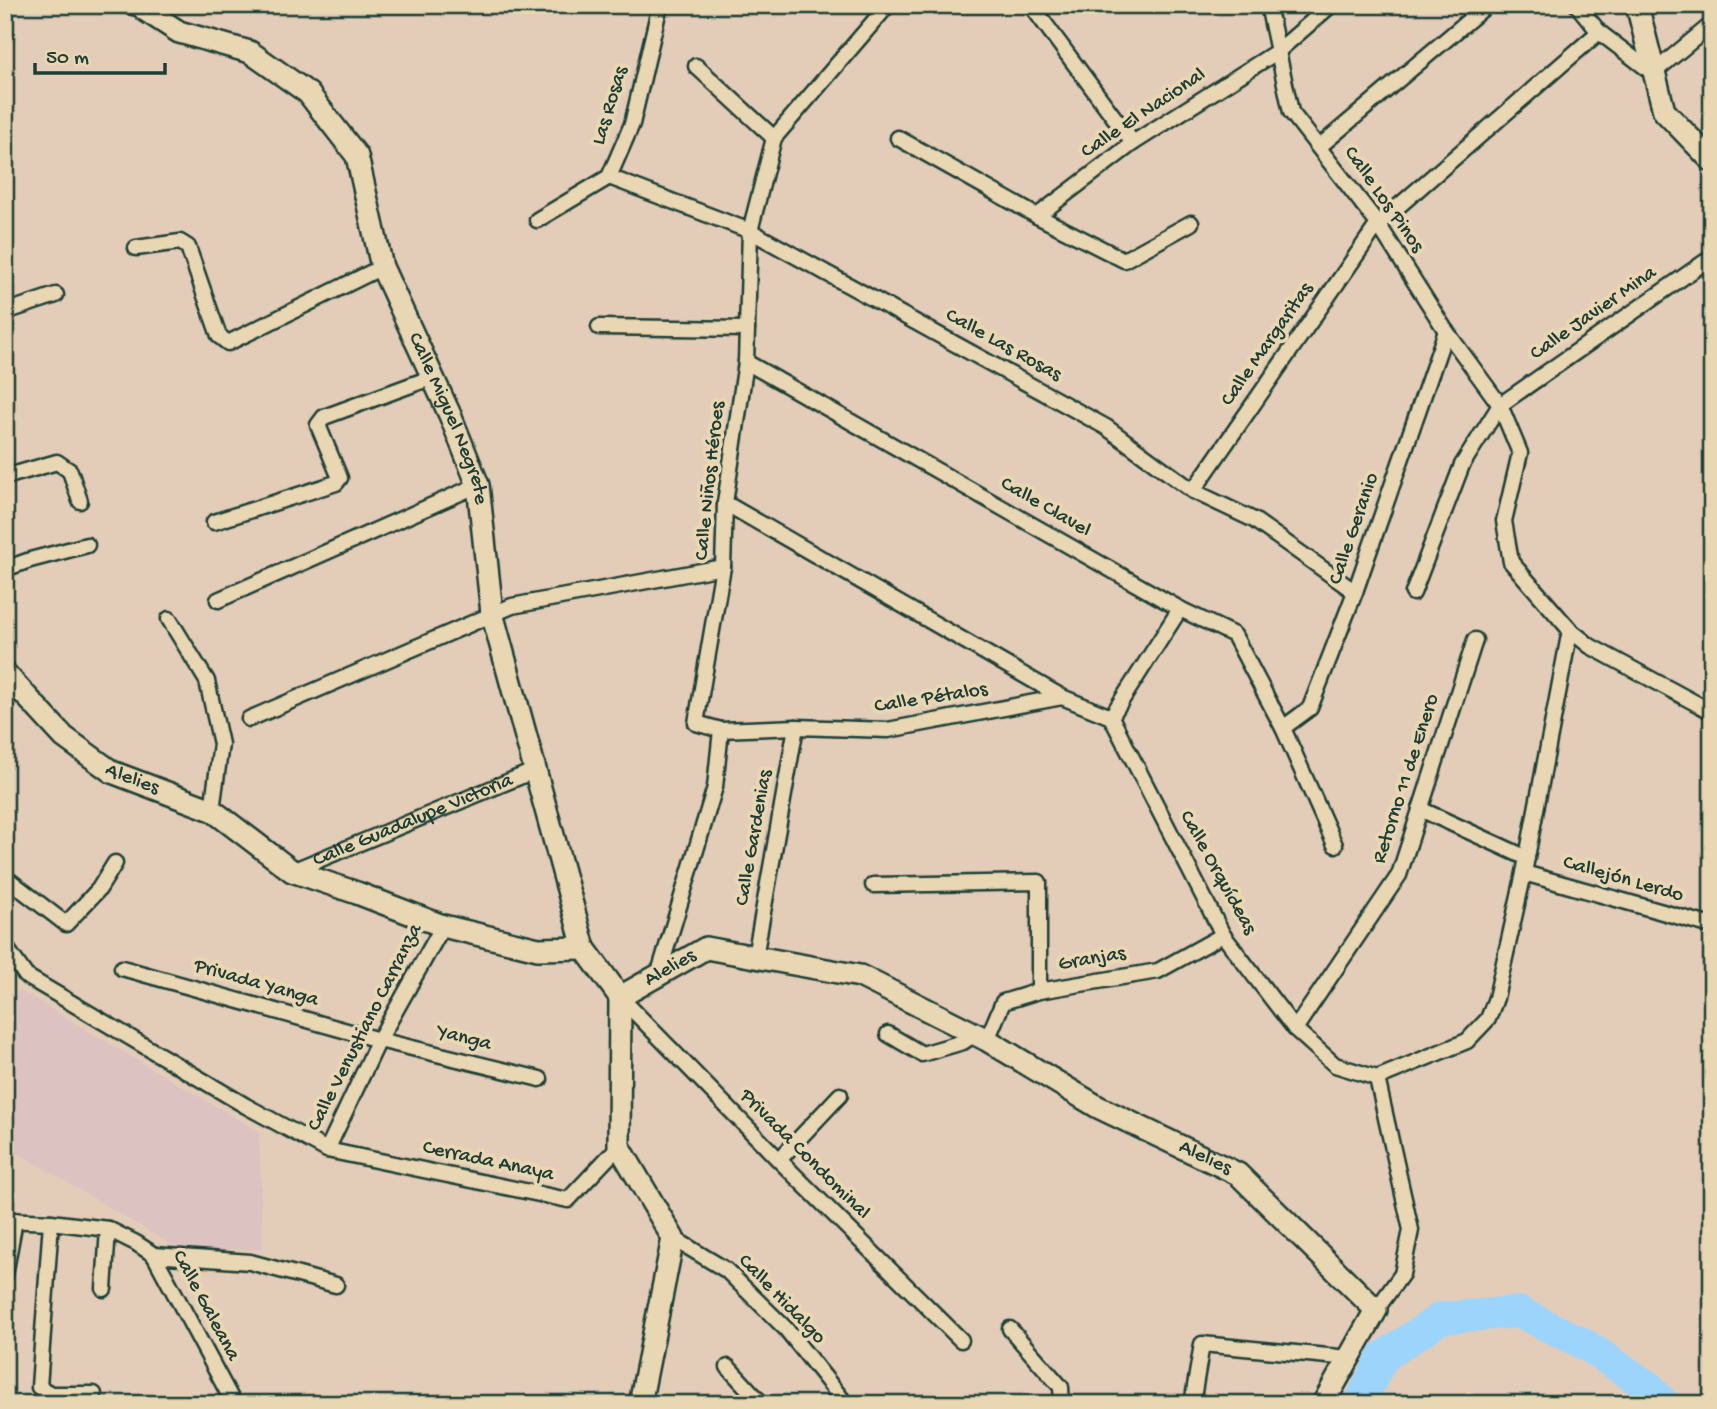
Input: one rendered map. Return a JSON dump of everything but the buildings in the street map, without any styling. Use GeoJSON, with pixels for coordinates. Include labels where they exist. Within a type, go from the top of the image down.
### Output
{"type":"FeatureCollection","features":[{"type":"Feature","properties":{"kind":"street","name":"Las Rosas"},"geometry":{"type":"LineString","coordinates":[[537,220],[610,177],[632,124],[660,5]]}},
{"type":"Feature","properties":{"kind":"street","name":"Calle Niños Héroes"},"geometry":{"type":"LineString","coordinates":[[721,730],[696,723],[723,567],[725,503],[746,362],[750,232],[774,138],[887,5]]}},
{"type":"Feature","properties":{"kind":"street"},"geometry":{"type":"LineString","coordinates":[[1031,5],[1133,143]]}},
{"type":"Feature","properties":{"kind":"street","name":"Calle Los Pinos"},"geometry":{"type":"LineString","coordinates":[[1268,5],[1291,112],[1378,224],[1446,331],[1500,405],[1520,453],[1504,521],[1511,562],[1570,630],[1590,646],[1712,712]]}},
{"type":"Feature","properties":{"kind":"street","name":"Calle El Nacional"},"geometry":{"type":"LineString","coordinates":[[1037,216],[1133,143],[1278,51],[1331,5]]}},
{"type":"Feature","properties":{"kind":"street"},"geometry":{"type":"LineString","coordinates":[[1319,147],[1487,5]]}},
{"type":"Feature","properties":{"kind":"street"},"geometry":{"type":"LineString","coordinates":[[1577,5],[1598,32],[1653,74]]}},
{"type":"Feature","properties":{"kind":"street"},"geometry":{"type":"LineString","coordinates":[[1637,5],[1664,111],[1712,161]]}},
{"type":"Feature","properties":{"kind":"street","name":"Calle Miguel Negrete"},"geometry":{"type":"LineString","coordinates":[[138,7],[179,32],[250,52],[308,93],[357,156],[382,267],[433,377],[478,485],[492,614],[584,948]]}},
{"type":"Feature","properties":{"kind":"street"},"geometry":{"type":"LineString","coordinates":[[1653,74],[1712,24]]}},
{"type":"Feature","properties":{"kind":"street","name":"Calle Margaritas"},"geometry":{"type":"LineString","coordinates":[[1194,491],[1378,224],[1598,32]]}},
{"type":"Feature","properties":{"kind":"street"},"geometry":{"type":"LineString","coordinates":[[696,66],[774,138]]}},
{"type":"Feature","properties":{"kind":"street"},"geometry":{"type":"LineString","coordinates":[[898,138],[1037,216],[1124,260],[1191,223]]}},
{"type":"Feature","properties":{"kind":"street","name":"Calle Las Rosas"},"geometry":{"type":"LineString","coordinates":[[610,177],[750,232],[1106,427],[1194,491],[1254,520],[1355,592]]}},
{"type":"Feature","properties":{"kind":"street"},"geometry":{"type":"LineString","coordinates":[[136,248],[180,242],[188,247],[219,336],[228,343],[382,267]]}},
{"type":"Feature","properties":{"kind":"street","name":"Calle Javier Mina"},"geometry":{"type":"LineString","coordinates":[[1500,405],[1712,257]]}},
{"type":"Feature","properties":{"kind":"street"},"geometry":{"type":"LineString","coordinates":[[5,312],[56,295]]}},
{"type":"Feature","properties":{"kind":"street"},"geometry":{"type":"LineString","coordinates":[[599,327],[747,329]]}},
{"type":"Feature","properties":{"kind":"street","name":"Calle Geranio"},"geometry":{"type":"LineString","coordinates":[[1283,728],[1310,708],[1355,592],[1446,331]]}},
{"type":"Feature","properties":{"kind":"street","name":"Calle Clavel"},"geometry":{"type":"LineString","coordinates":[[746,362],[1180,609],[1234,635],[1283,728],[1335,845]]}},
{"type":"Feature","properties":{"kind":"street"},"geometry":{"type":"LineString","coordinates":[[214,522],[336,483],[341,478],[318,425],[324,417],[433,377]]}},
{"type":"Feature","properties":{"kind":"street"},"geometry":{"type":"LineString","coordinates":[[1413,593],[1462,465],[1500,405]]}},
{"type":"Feature","properties":{"kind":"street"},"geometry":{"type":"LineString","coordinates":[[5,477],[57,462],[70,471],[80,501]]}},
{"type":"Feature","properties":{"kind":"street"},"geometry":{"type":"LineString","coordinates":[[218,600],[478,485]]}},
{"type":"Feature","properties":{"kind":"street"},"geometry":{"type":"LineString","coordinates":[[725,503],[1062,697],[1111,717],[1180,609]]}},
{"type":"Feature","properties":{"kind":"street"},"geometry":{"type":"LineString","coordinates":[[5,569],[87,545]]}},
{"type":"Feature","properties":{"kind":"street"},"geometry":{"type":"LineString","coordinates":[[249,719],[512,606],[723,567]]}},
{"type":"Feature","properties":{"kind":"street"},"geometry":{"type":"LineString","coordinates":[[169,619],[207,681],[221,744],[212,810]]}},
{"type":"Feature","properties":{"kind":"street"},"geometry":{"type":"LineString","coordinates":[[1323,1404],[1377,1310],[1402,1274],[1411,1230],[1377,1077],[1467,1041],[1488,1019],[1496,998],[1524,873],[1570,630]]}},
{"type":"Feature","properties":{"kind":"street","name":"Retorno 11 de Enero"},"geometry":{"type":"LineString","coordinates":[[1295,1029],[1399,875],[1475,640]]}},
{"type":"Feature","properties":{"kind":"street","name":"Alelies"},"geometry":{"type":"LineString","coordinates":[[5,673],[64,737],[111,772],[212,810],[292,871],[357,892],[443,926],[538,949],[584,948],[620,997],[706,948],[860,976],[981,1037],[1098,1107],[1238,1174],[1377,1310]]}},
{"type":"Feature","properties":{"kind":"street","name":"Calle Pétalos"},"geometry":{"type":"LineString","coordinates":[[721,730],[796,727],[888,730],[1062,697]]}},
{"type":"Feature","properties":{"kind":"street","name":"Calle Orquídeas"},"geometry":{"type":"LineString","coordinates":[[1111,717],[1223,935],[1295,1029],[1335,1065],[1377,1077]]}},
{"type":"Feature","properties":{"kind":"street","name":"Calle Gardenias"},"geometry":{"type":"LineString","coordinates":[[755,957],[796,727]]}},
{"type":"Feature","properties":{"kind":"street"},"geometry":{"type":"LineString","coordinates":[[658,976],[715,788],[721,730]]}},
{"type":"Feature","properties":{"kind":"street","name":"Calle Guadalupe Victoria"},"geometry":{"type":"LineString","coordinates":[[292,871],[536,771]]}},
{"type":"Feature","properties":{"kind":"street"},"geometry":{"type":"LineString","coordinates":[[1420,809],[1527,858]]}},
{"type":"Feature","properties":{"kind":"street"},"geometry":{"type":"LineString","coordinates":[[5,877],[66,924],[99,889],[115,863]]}},
{"type":"Feature","properties":{"kind":"street","name":"Callejón Lerdo"},"geometry":{"type":"LineString","coordinates":[[1524,873],[1712,926]]}},
{"type":"Feature","properties":{"kind":"street"},"geometry":{"type":"LineString","coordinates":[[873,885],[1039,882],[1039,991]]}},
{"type":"Feature","properties":{"kind":"street","name":"Calle Venustiano Carranza"},"geometry":{"type":"LineString","coordinates":[[327,1150],[379,1040],[443,926]]}},
{"type":"Feature","properties":{"kind":"street","name":"Granjas"},"geometry":{"type":"LineString","coordinates":[[981,1037],[1003,1002],[1039,991],[1158,971],[1223,935]]}},
{"type":"Feature","properties":{"kind":"street"},"geometry":{"type":"LineString","coordinates":[[5,946],[26,976],[246,1106],[327,1150]]}},
{"type":"Feature","properties":{"kind":"street","name":"Privada Yanga"},"geometry":{"type":"LineString","coordinates":[[122,968],[379,1040]]}},
{"type":"Feature","properties":{"kind":"street"},"geometry":{"type":"LineString","coordinates":[[620,997],[620,1146],[673,1238],[640,1404]]}},
{"type":"Feature","properties":{"kind":"street","name":"Privada Condominal"},"geometry":{"type":"LineString","coordinates":[[620,997],[779,1160],[961,1340]]}},
{"type":"Feature","properties":{"kind":"street"},"geometry":{"type":"LineString","coordinates":[[888,1034],[922,1054],[981,1037]]}},
{"type":"Feature","properties":{"kind":"street","name":"Yanga"},"geometry":{"type":"LineString","coordinates":[[379,1040],[540,1079]]}},
{"type":"Feature","properties":{"kind":"street"},"geometry":{"type":"LineString","coordinates":[[779,1160],[840,1096]]}},
{"type":"Feature","properties":{"kind":"street","name":"Cerrada Anaya"},"geometry":{"type":"LineString","coordinates":[[327,1150],[568,1200],[620,1146]]}},
{"type":"Feature","properties":{"kind":"street"},"geometry":{"type":"LineString","coordinates":[[5,1275],[10,1220]]}},
{"type":"Feature","properties":{"kind":"street","name":"Calle Galeana"},"geometry":{"type":"LineString","coordinates":[[10,1220],[108,1229],[154,1255],[234,1404]]}},
{"type":"Feature","properties":{"kind":"street"},"geometry":{"type":"LineString","coordinates":[[51,1222],[39,1387],[51,1394],[94,1394]]}},
{"type":"Feature","properties":{"kind":"street"},"geometry":{"type":"LineString","coordinates":[[104,1289],[108,1229]]}},
{"type":"Feature","properties":{"kind":"street","name":"Calle Hidalgo"},"geometry":{"type":"LineString","coordinates":[[673,1238],[726,1270],[786,1329],[846,1404]]}},
{"type":"Feature","properties":{"kind":"street"},"geometry":{"type":"LineString","coordinates":[[154,1255],[250,1262],[336,1285]]}},
{"type":"Feature","properties":{"kind":"street"},"geometry":{"type":"LineString","coordinates":[[1010,1329],[1061,1387],[1062,1404]]}},
{"type":"Feature","properties":{"kind":"street"},"geometry":{"type":"LineString","coordinates":[[1192,1404],[1202,1344],[1349,1358]]}},
{"type":"Feature","properties":{"kind":"street"},"geometry":{"type":"LineString","coordinates":[[728,1367],[762,1404]]}},
{"type":"Feature","properties":{"kind":"shaded area"},"geometry":{"type":"Polygon","coordinates":[[[19,990],[259,1132],[263,1249],[180,1250],[5,1145],[5,1014],[19,990]]]}},
{"type":"Feature","properties":{"kind":"waterway"},"geometry":{"type":"LineString","coordinates":[[1359,1404],[1383,1357],[1441,1318],[1519,1312],[1584,1344],[1649,1387],[1664,1404]]}}]}
